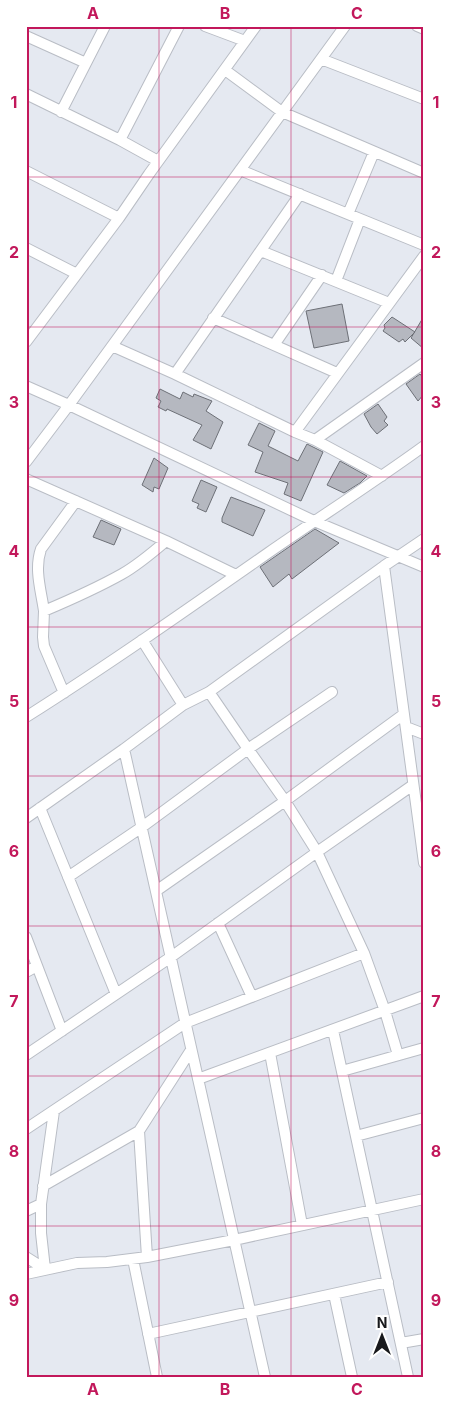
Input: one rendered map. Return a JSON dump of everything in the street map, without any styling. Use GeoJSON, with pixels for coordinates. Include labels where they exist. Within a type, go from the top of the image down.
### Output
{"type":"FeatureCollection","features":[{"type":"Feature","properties":{"kind":"street"},"geometry":{"type":"LineString","coordinates":[[61,112],[105,26]]}},
{"type":"Feature","properties":{"kind":"street"},"geometry":{"type":"LineString","coordinates":[[120,140],[179,26]]}},
{"type":"Feature","properties":{"kind":"street"},"geometry":{"type":"LineString","coordinates":[[205,26],[245,41]]}},
{"type":"Feature","properties":{"kind":"street"},"geometry":{"type":"LineString","coordinates":[[26,342],[119,218],[256,26]]}},
{"type":"Feature","properties":{"kind":"street"},"geometry":{"type":"LineString","coordinates":[[26,462],[345,26]]}},
{"type":"Feature","properties":{"kind":"street"},"geometry":{"type":"LineString","coordinates":[[417,26],[424,29]]}},
{"type":"Feature","properties":{"kind":"street"},"geometry":{"type":"LineString","coordinates":[[26,36],[86,63]]}},
{"type":"Feature","properties":{"kind":"street"},"geometry":{"type":"LineString","coordinates":[[321,59],[424,99]]}},
{"type":"Feature","properties":{"kind":"street"},"geometry":{"type":"LineString","coordinates":[[225,70],[282,112],[424,173]]}},
{"type":"Feature","properties":{"kind":"street"},"geometry":{"type":"LineString","coordinates":[[26,94],[120,140],[158,161]]}},
{"type":"Feature","properties":{"kind":"street"},"geometry":{"type":"LineString","coordinates":[[348,214],[374,152]]}},
{"type":"Feature","properties":{"kind":"street"},"geometry":{"type":"LineString","coordinates":[[240,170],[424,245]]}},
{"type":"Feature","properties":{"kind":"street"},"geometry":{"type":"LineString","coordinates":[[26,171],[119,218]]}},
{"type":"Feature","properties":{"kind":"street"},"geometry":{"type":"LineString","coordinates":[[174,374],[300,194]]}},
{"type":"Feature","properties":{"kind":"street"},"geometry":{"type":"LineString","coordinates":[[336,281],[360,219]]}},
{"type":"Feature","properties":{"kind":"street"},"geometry":{"type":"LineString","coordinates":[[26,248],[77,274]]}},
{"type":"Feature","properties":{"kind":"street"},"geometry":{"type":"LineString","coordinates":[[261,251],[389,303]]}},
{"type":"Feature","properties":{"kind":"street"},"geometry":{"type":"LineString","coordinates":[[295,432],[424,256]]}},
{"type":"Feature","properties":{"kind":"street"},"geometry":{"type":"LineString","coordinates":[[274,345],[322,275]]}},
{"type":"Feature","properties":{"kind":"street"},"geometry":{"type":"LineString","coordinates":[[213,318],[337,373]]}},
{"type":"Feature","properties":{"kind":"street"},"geometry":{"type":"LineString","coordinates":[[112,346],[315,440],[382,476]]}},
{"type":"Feature","properties":{"kind":"street"},"geometry":{"type":"LineString","coordinates":[[315,440],[424,363]]}},
{"type":"Feature","properties":{"kind":"street"},"geometry":{"type":"LineString","coordinates":[[26,386],[314,521],[424,567]]}},
{"type":"Feature","properties":{"kind":"street"},"geometry":{"type":"LineString","coordinates":[[26,717],[142,640],[424,446]]}},
{"type":"Feature","properties":{"kind":"street"},"geometry":{"type":"LineString","coordinates":[[26,479],[166,541],[236,575]]}},
{"type":"Feature","properties":{"kind":"street"},"geometry":{"type":"LineString","coordinates":[[64,693],[44,646],[44,610],[37,569],[41,549],[76,501]]}},
{"type":"Feature","properties":{"kind":"street"},"geometry":{"type":"LineString","coordinates":[[26,818],[183,705],[209,692],[424,539]]}},
{"type":"Feature","properties":{"kind":"street"},"geometry":{"type":"LineString","coordinates":[[44,610],[78,596],[122,574],[166,541]]}},
{"type":"Feature","properties":{"kind":"street"},"geometry":{"type":"LineString","coordinates":[[384,566],[413,785],[422,832],[424,863]]}},
{"type":"Feature","properties":{"kind":"street"},"geometry":{"type":"LineString","coordinates":[[142,640],[183,705]]}},
{"type":"Feature","properties":{"kind":"street"},"geometry":{"type":"LineString","coordinates":[[209,692],[285,801],[317,852],[364,953],[385,1010],[398,1055]]}},
{"type":"Feature","properties":{"kind":"street"},"geometry":{"type":"LineString","coordinates":[[68,877],[142,827],[248,749],[332,692]]}},
{"type":"Feature","properties":{"kind":"street"},"geometry":{"type":"LineString","coordinates":[[156,891],[285,801],[404,714]]}},
{"type":"Feature","properties":{"kind":"street"},"geometry":{"type":"LineString","coordinates":[[406,727],[424,734]]}},
{"type":"Feature","properties":{"kind":"street"},"geometry":{"type":"LineString","coordinates":[[124,749],[263,1376]]}},
{"type":"Feature","properties":{"kind":"street"},"geometry":{"type":"LineString","coordinates":[[26,1055],[171,958],[413,785]]}},
{"type":"Feature","properties":{"kind":"street"},"geometry":{"type":"LineString","coordinates":[[40,808],[116,994]]}},
{"type":"Feature","properties":{"kind":"street"},"geometry":{"type":"LineString","coordinates":[[218,923],[252,997]]}},
{"type":"Feature","properties":{"kind":"street"},"geometry":{"type":"LineString","coordinates":[[26,937],[62,1031]]}},
{"type":"Feature","properties":{"kind":"street"},"geometry":{"type":"LineString","coordinates":[[26,1129],[185,1023],[364,953]]}},
{"type":"Feature","properties":{"kind":"street"},"geometry":{"type":"LineString","coordinates":[[26,972],[37,966]]}},
{"type":"Feature","properties":{"kind":"street"},"geometry":{"type":"LineString","coordinates":[[198,1080],[424,996]]}},
{"type":"Feature","properties":{"kind":"street"},"geometry":{"type":"LineString","coordinates":[[333,1030],[408,1377]]}},
{"type":"Feature","properties":{"kind":"street"},"geometry":{"type":"LineString","coordinates":[[342,1071],[424,1048]]}},
{"type":"Feature","properties":{"kind":"street"},"geometry":{"type":"LineString","coordinates":[[43,1186],[138,1131],[191,1050]]}},
{"type":"Feature","properties":{"kind":"street"},"geometry":{"type":"LineString","coordinates":[[270,1053],[302,1225]]}},
{"type":"Feature","properties":{"kind":"street"},"geometry":{"type":"LineString","coordinates":[[45,1269],[40,1204],[54,1111]]}},
{"type":"Feature","properties":{"kind":"street"},"geometry":{"type":"LineString","coordinates":[[356,1136],[424,1118]]}},
{"type":"Feature","properties":{"kind":"street"},"geometry":{"type":"LineString","coordinates":[[138,1131],[147,1256]]}},
{"type":"Feature","properties":{"kind":"street"},"geometry":{"type":"LineString","coordinates":[[26,1274],[90,1262],[134,1259],[234,1240],[424,1199]]}},
{"type":"Feature","properties":{"kind":"street"},"geometry":{"type":"LineString","coordinates":[[26,1211],[40,1204]]}},
{"type":"Feature","properties":{"kind":"street"},"geometry":{"type":"LineString","coordinates":[[26,1257],[45,1269]]}},
{"type":"Feature","properties":{"kind":"street"},"geometry":{"type":"LineString","coordinates":[[134,1259],[156,1377]]}},
{"type":"Feature","properties":{"kind":"street"},"geometry":{"type":"LineString","coordinates":[[148,1334],[388,1282]]}},
{"type":"Feature","properties":{"kind":"street"},"geometry":{"type":"LineString","coordinates":[[334,1294],[352,1377]]}},
{"type":"Feature","properties":{"kind":"street"},"geometry":{"type":"LineString","coordinates":[[401,1343],[424,1339]]}},
{"type":"Feature","properties":{"kind":"building"},"geometry":{"type":"Polygon","coordinates":[[[342,304],[349,341],[314,348],[306,311],[342,304]]]}},
{"type":"Feature","properties":{"kind":"building"},"geometry":{"type":"Polygon","coordinates":[[[424,316],[424,349],[411,338],[424,316]]]}},
{"type":"Feature","properties":{"kind":"building"},"geometry":{"type":"Polygon","coordinates":[[[392,317],[415,332],[405,342],[403,339],[399,342],[383,331],[384,325],[392,317]]]}},
{"type":"Feature","properties":{"kind":"building"},"geometry":{"type":"Polygon","coordinates":[[[420,374],[424,379],[424,394],[418,401],[406,384],[420,374]]]}},
{"type":"Feature","properties":{"kind":"building"},"geometry":{"type":"Polygon","coordinates":[[[160,389],[180,399],[183,392],[193,397],[194,394],[212,401],[206,411],[223,422],[211,449],[193,440],[202,425],[167,409],[166,411],[158,407],[161,401],[156,398],[160,389]]]}},
{"type":"Feature","properties":{"kind":"building"},"geometry":{"type":"Polygon","coordinates":[[[378,404],[387,417],[384,421],[388,425],[377,434],[364,414],[378,404]]]}},
{"type":"Feature","properties":{"kind":"building"},"geometry":{"type":"Polygon","coordinates":[[[259,423],[275,431],[268,446],[298,461],[307,444],[323,452],[301,501],[284,494],[288,483],[255,472],[263,452],[248,445],[259,423]]]}},
{"type":"Feature","properties":{"kind":"building"},"geometry":{"type":"Polygon","coordinates":[[[154,458],[168,468],[159,489],[154,487],[153,492],[142,485],[154,458]]]}},
{"type":"Feature","properties":{"kind":"building"},"geometry":{"type":"Polygon","coordinates":[[[340,461],[367,476],[344,493],[327,485],[340,461]]]}},
{"type":"Feature","properties":{"kind":"building"},"geometry":{"type":"Polygon","coordinates":[[[201,480],[217,487],[206,512],[197,508],[199,504],[192,501],[201,480]]]}},
{"type":"Feature","properties":{"kind":"building"},"geometry":{"type":"Polygon","coordinates":[[[231,497],[265,510],[253,536],[222,522],[231,497]]]}},
{"type":"Feature","properties":{"kind":"building"},"geometry":{"type":"Polygon","coordinates":[[[101,520],[121,529],[114,545],[93,537],[101,520]]]}},
{"type":"Feature","properties":{"kind":"building"},"geometry":{"type":"Polygon","coordinates":[[[315,529],[339,543],[292,579],[289,574],[273,587],[260,567],[315,529]]]}}]}
